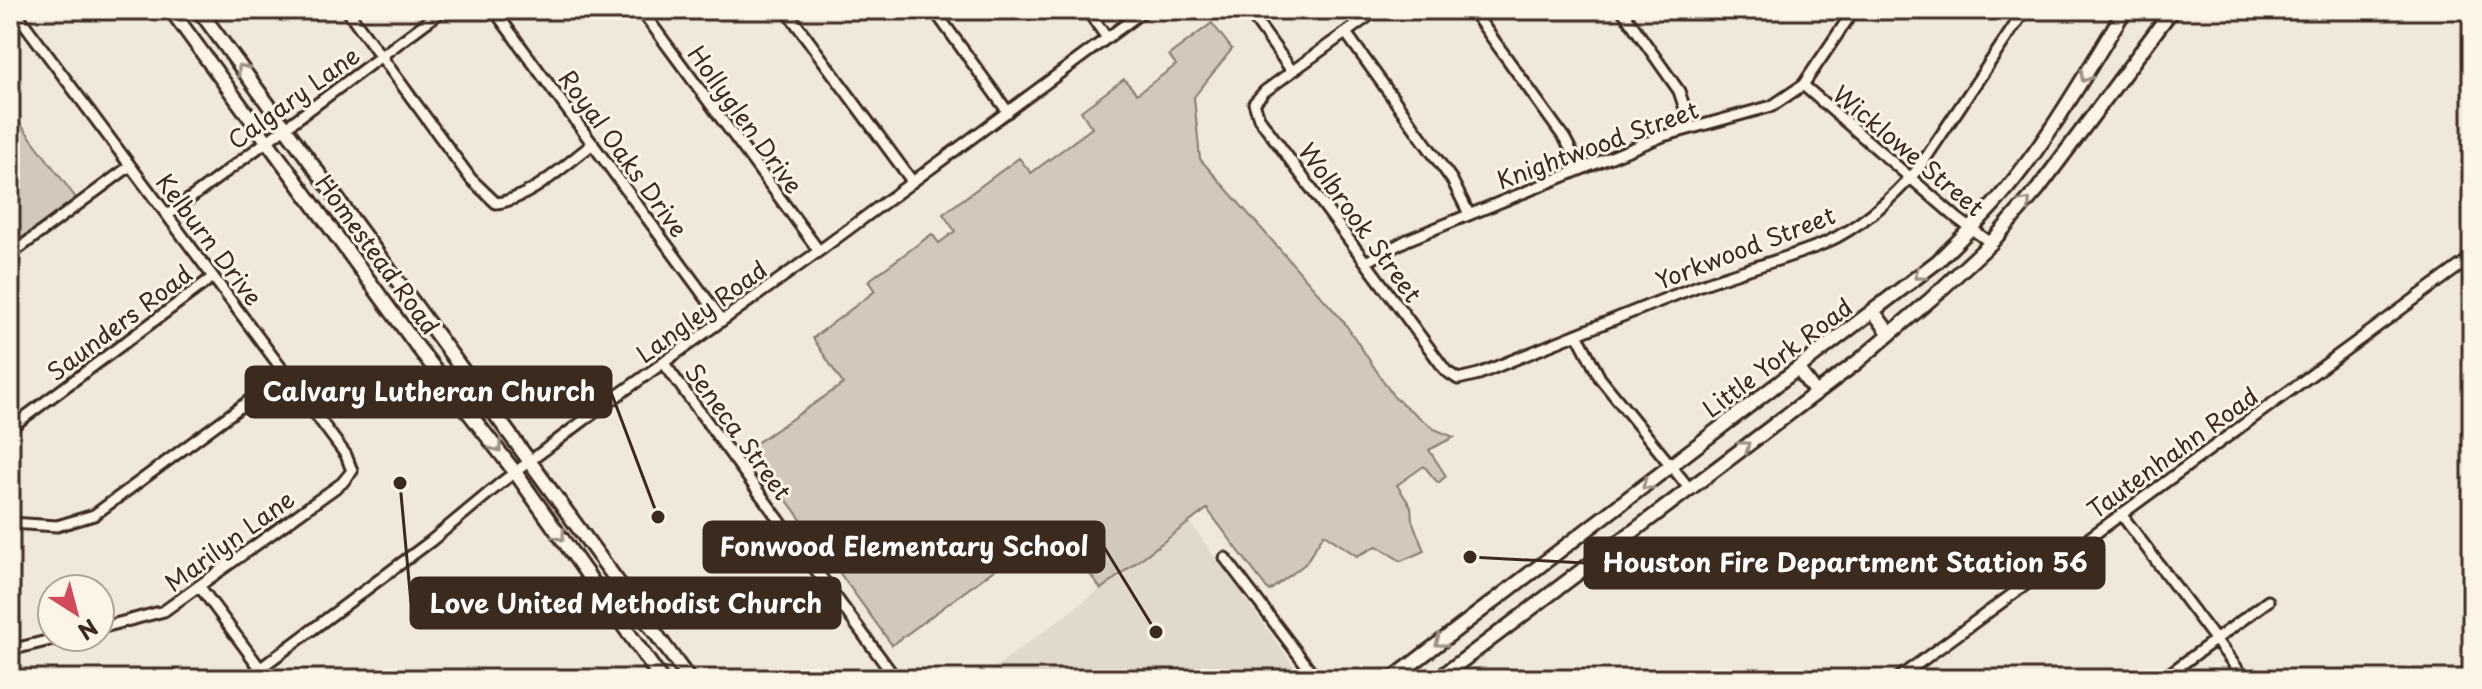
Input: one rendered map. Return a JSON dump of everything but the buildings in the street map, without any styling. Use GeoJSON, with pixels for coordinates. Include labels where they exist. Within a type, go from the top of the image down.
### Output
{"type":"FeatureCollection","features":[{"type":"Feature","properties":{"kind":"main road","name":"Homestead Road"},"geometry":{"type":"LineString","coordinates":[[199,10],[689,679]]}},
{"type":"Feature","properties":{"kind":"main road","name":"Little York Road"},"geometry":{"type":"LineString","coordinates":[[1392,679],[1938,261],[2022,169],[2082,82],[2125,10]]}},
{"type":"Feature","properties":{"kind":"main road"},"geometry":{"type":"LineString","coordinates":[[1438,679],[1816,393],[1890,334],[1991,243],[2038,189],[2172,10]]}},
{"type":"Feature","properties":{"kind":"main road","name":"Homestead Road"},"geometry":{"type":"LineString","coordinates":[[176,12],[416,345],[515,472],[661,679]]}},
{"type":"Feature","properties":{"kind":"main road"},"geometry":{"type":"LineString","coordinates":[[359,267],[377,254]]}},
{"type":"Feature","properties":{"kind":"main road"},"geometry":{"type":"LineString","coordinates":[[1873,311],[1890,334]]}},
{"type":"Feature","properties":{"kind":"main road"},"geometry":{"type":"LineString","coordinates":[[416,345],[434,332]]}},
{"type":"Feature","properties":{"kind":"main road"},"geometry":{"type":"LineString","coordinates":[[1798,369],[1816,393]]}},
{"type":"Feature","properties":{"kind":"main road"},"geometry":{"type":"LineString","coordinates":[[1508,590],[1526,612]]}},
{"type":"Feature","properties":{"kind":"main road"},"geometry":{"type":"LineString","coordinates":[[608,606],[624,591]]}},
{"type":"Feature","properties":{"kind":"main road"},"geometry":{"type":"LineString","coordinates":[[1476,615],[1492,638]]}},
{"type":"Feature","properties":{"kind":"street","name":"Kelburn Drive"},"geometry":{"type":"LineString","coordinates":[[14,10],[346,455],[352,471],[331,491]]}},
{"type":"Feature","properties":{"kind":"street"},"geometry":{"type":"LineString","coordinates":[[347,10],[471,179],[496,203],[511,201],[530,190],[593,144]]}},
{"type":"Feature","properties":{"kind":"street","name":"Calgary Lane"},"geometry":{"type":"LineString","coordinates":[[168,215],[443,10]]}},
{"type":"Feature","properties":{"kind":"street","name":"Royal Oaks Drive"},"geometry":{"type":"LineString","coordinates":[[494,10],[722,320]]}},
{"type":"Feature","properties":{"kind":"street","name":"Hollyglen Drive"},"geometry":{"type":"LineString","coordinates":[[641,10],[819,251]]}},
{"type":"Feature","properties":{"kind":"street"},"geometry":{"type":"LineString","coordinates":[[786,10],[912,181]]}},
{"type":"Feature","properties":{"kind":"street"},"geometry":{"type":"LineString","coordinates":[[934,10],[1008,112]]}},
{"type":"Feature","properties":{"kind":"street"},"geometry":{"type":"LineString","coordinates":[[1087,10],[1107,38]]}},
{"type":"Feature","properties":{"kind":"street","name":"Langley Road"},"geometry":{"type":"LineString","coordinates":[[246,679],[431,541],[515,472],[1145,10]]}},
{"type":"Feature","properties":{"kind":"street"},"geometry":{"type":"LineString","coordinates":[[1248,10],[1292,71],[1377,10]]}},
{"type":"Feature","properties":{"kind":"street"},"geometry":{"type":"LineString","coordinates":[[1472,10],[1565,139],[1581,169]]}},
{"type":"Feature","properties":{"kind":"street"},"geometry":{"type":"LineString","coordinates":[[1622,10],[1679,91],[1691,127]]}},
{"type":"Feature","properties":{"kind":"street","name":"Knightwood Street"},"geometry":{"type":"LineString","coordinates":[[1366,262],[1407,240],[1581,169],[1691,127],[1772,106],[1803,85],[1854,10]]}},
{"type":"Feature","properties":{"kind":"street","name":"Yorkwood Street"},"geometry":{"type":"LineString","coordinates":[[1440,363],[1458,379],[1468,377],[1726,275],[1828,242],[1872,215],[1910,178],[2025,10]]}},
{"type":"Feature","properties":{"kind":"street"},"geometry":{"type":"LineString","coordinates":[[1346,33],[1452,180],[1469,214]]}},
{"type":"Feature","properties":{"kind":"street","name":"Wolbrook Street"},"geometry":{"type":"LineString","coordinates":[[1292,71],[1254,103],[1259,118],[1440,363]]}},
{"type":"Feature","properties":{"kind":"street","name":"Wicklowe Street"},"geometry":{"type":"LineString","coordinates":[[1803,85],[1970,229],[1991,243]]}},
{"type":"Feature","properties":{"kind":"street"},"geometry":{"type":"LineString","coordinates":[[10,255],[130,166]]}},
{"type":"Feature","properties":{"kind":"street","name":"Tautenhahn Road"},"geometry":{"type":"LineString","coordinates":[[1897,679],[2472,257]]}},
{"type":"Feature","properties":{"kind":"street","name":"Saunders Road"},"geometry":{"type":"LineString","coordinates":[[10,428],[213,277]]}},
{"type":"Feature","properties":{"kind":"street"},"geometry":{"type":"LineString","coordinates":[[1577,334],[1600,378],[1689,488]]}},
{"type":"Feature","properties":{"kind":"street","name":"Seneca Street"},"geometry":{"type":"LineString","coordinates":[[663,362],[896,679]]}},
{"type":"Feature","properties":{"kind":"street"},"geometry":{"type":"LineString","coordinates":[[10,523],[57,526],[94,515],[285,374]]}},
{"type":"Feature","properties":{"kind":"street","name":"Marilyn Lane"},"geometry":{"type":"LineString","coordinates":[[116,624],[164,611],[331,491]]}},
{"type":"Feature","properties":{"kind":"street"},"geometry":{"type":"LineString","coordinates":[[2121,514],[2245,679]]}},
{"type":"Feature","properties":{"kind":"street"},"geometry":{"type":"LineString","coordinates":[[1225,558],[1317,679]]}},
{"type":"Feature","properties":{"kind":"street"},"geometry":{"type":"LineString","coordinates":[[200,587],[260,668]]}},
{"type":"Feature","properties":{"kind":"street"},"geometry":{"type":"LineString","coordinates":[[2162,679],[2268,601]]}},
{"type":"Feature","properties":{"kind":"street"},"geometry":{"type":"LineString","coordinates":[[10,650],[36,644]]}},
{"type":"Feature","properties":{"kind":"shaded area"},"geometry":{"type":"Polygon","coordinates":[[[1212,23],[1232,49],[1194,97],[1200,159],[1344,322],[1394,397],[1434,429],[1454,437],[1429,450],[1446,476],[1438,483],[1424,466],[1397,485],[1411,507],[1412,520],[1424,551],[1401,561],[1377,546],[1357,556],[1324,534],[1305,564],[1269,591],[1207,509],[1101,589],[1054,526],[892,645],[749,448],[843,384],[813,338],[875,291],[868,281],[932,234],[939,243],[955,231],[943,214],[1019,158],[1031,173],[1092,128],[1081,111],[1124,79],[1137,94],[1176,65],[1169,55],[1212,23]]]}},
{"type":"Feature","properties":{"kind":"shaded area"},"geometry":{"type":"Polygon","coordinates":[[[10,110],[76,198],[10,247],[10,110]]]}},
{"type":"Feature","properties":{"kind":"shaded area"},"geometry":{"type":"Polygon","coordinates":[[[1190,523],[1301,676],[1296,679],[979,679],[1190,523]]]}},
{"type":"Feature","properties":{"kind":"place","name":"Love United Methodist Church"},"geometry":{"type":"Point","coordinates":[400,483]}},
{"type":"Feature","properties":{"kind":"place","name":"Calvary Lutheran Church"},"geometry":{"type":"Point","coordinates":[658,517]}},
{"type":"Feature","properties":{"kind":"place","name":"Houston Fire Department Station 56"},"geometry":{"type":"Point","coordinates":[1470,557]}},
{"type":"Feature","properties":{"kind":"place","name":"Fonwood Elementary School"},"geometry":{"type":"Point","coordinates":[1156,632]}}]}
